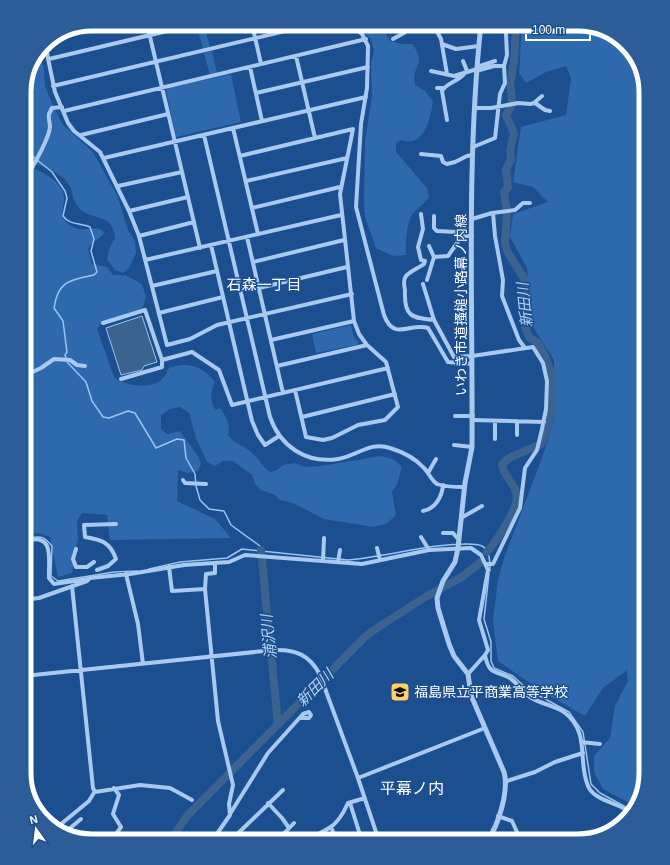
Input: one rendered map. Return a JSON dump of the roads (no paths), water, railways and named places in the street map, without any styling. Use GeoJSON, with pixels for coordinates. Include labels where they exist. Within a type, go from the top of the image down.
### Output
{"type":"FeatureCollection","features":[{"type":"Feature","properties":{"kind":"street"},"geometry":{"type":"LineString","coordinates":[[149,31],[200,248]]}},
{"type":"Feature","properties":{"kind":"street"},"geometry":{"type":"LineString","coordinates":[[49,60],[170,31]]}},
{"type":"Feature","properties":{"kind":"street"},"geometry":{"type":"LineString","coordinates":[[254,31],[261,64]]}},
{"type":"Feature","properties":{"kind":"street"},"geometry":{"type":"LineString","coordinates":[[54,86],[285,31]]}},
{"type":"Feature","properties":{"kind":"street"},"geometry":{"type":"LineString","coordinates":[[356,31],[366,40],[368,46],[368,67],[366,97],[361,124],[356,207],[386,320],[393,328],[399,330],[428,328],[448,362],[472,364]]}},
{"type":"Feature","properties":{"kind":"street"},"geometry":{"type":"LineString","coordinates":[[393,39],[406,31]]}},
{"type":"Feature","properties":{"kind":"street"},"geometry":{"type":"LineString","coordinates":[[438,31],[442,44],[447,74]]}},
{"type":"Feature","properties":{"kind":"street","name":"いわき市道搔槌小路幕ノ内線"},"geometry":{"type":"LineString","coordinates":[[468,674],[454,656],[436,598],[443,582],[455,562],[464,487],[472,447],[472,155],[480,31]]}},
{"type":"Feature","properties":{"kind":"street"},"geometry":{"type":"LineString","coordinates":[[473,147],[495,138],[500,94],[504,83],[504,66],[507,56],[505,31]]}},
{"type":"Feature","properties":{"kind":"street"},"geometry":{"type":"LineString","coordinates":[[32,168],[42,146],[48,138],[50,126],[48,114],[52,108],[63,109],[162,88],[366,40]]}},
{"type":"Feature","properties":{"kind":"street"},"geometry":{"type":"LineString","coordinates":[[442,44],[456,49],[479,46]]}},
{"type":"Feature","properties":{"kind":"street"},"geometry":{"type":"LineString","coordinates":[[46,52],[54,86],[68,123],[74,131],[81,135],[100,152],[129,211],[139,236],[168,345],[183,342],[217,325],[352,294]]}},
{"type":"Feature","properties":{"kind":"street"},"geometry":{"type":"LineString","coordinates":[[296,56],[315,138]]}},
{"type":"Feature","properties":{"kind":"street"},"geometry":{"type":"LineString","coordinates":[[463,61],[466,73]]}},
{"type":"Feature","properties":{"kind":"street"},"geometry":{"type":"LineString","coordinates":[[431,71],[454,76],[477,69],[495,61]]}},
{"type":"Feature","properties":{"kind":"street"},"geometry":{"type":"LineString","coordinates":[[477,69],[504,66]]}},
{"type":"Feature","properties":{"kind":"street"},"geometry":{"type":"LineString","coordinates":[[250,67],[262,121]]}},
{"type":"Feature","properties":{"kind":"street"},"geometry":{"type":"LineString","coordinates":[[256,93],[368,67]]}},
{"type":"Feature","properties":{"kind":"street"},"geometry":{"type":"LineString","coordinates":[[437,88],[444,88],[458,80],[466,73]]}},
{"type":"Feature","properties":{"kind":"street"},"geometry":{"type":"LineString","coordinates":[[444,88],[442,91],[447,120]]}},
{"type":"Feature","properties":{"kind":"street"},"geometry":{"type":"LineString","coordinates":[[475,108],[512,104],[530,104],[542,96]]}},
{"type":"Feature","properties":{"kind":"street"},"geometry":{"type":"LineString","coordinates":[[104,158],[366,97]]}},
{"type":"Feature","properties":{"kind":"street"},"geometry":{"type":"LineString","coordinates":[[535,102],[545,110],[550,111]]}},
{"type":"Feature","properties":{"kind":"street"},"geometry":{"type":"LineString","coordinates":[[81,135],[168,114]]}},
{"type":"Feature","properties":{"kind":"street"},"geometry":{"type":"LineString","coordinates":[[233,128],[258,234]]}},
{"type":"Feature","properties":{"kind":"street"},"geometry":{"type":"LineString","coordinates":[[240,156],[353,129],[340,187],[341,215],[347,267],[352,294],[354,322],[359,334],[367,345],[383,357],[388,368],[398,407],[384,420],[358,425],[332,438],[323,440],[306,438],[295,390]]}},
{"type":"Feature","properties":{"kind":"street"},"geometry":{"type":"LineString","coordinates":[[204,134],[270,417],[279,436],[285,443],[300,454],[314,459],[339,459],[376,445],[390,448],[413,459],[428,473],[433,481],[443,485],[464,487]]}},
{"type":"Feature","properties":{"kind":"street"},"geometry":{"type":"LineString","coordinates":[[421,154],[441,156],[443,162],[447,164],[472,155]]}},
{"type":"Feature","properties":{"kind":"street"},"geometry":{"type":"LineString","coordinates":[[246,180],[347,158]]}},
{"type":"Feature","properties":{"kind":"street"},"geometry":{"type":"LineString","coordinates":[[118,186],[182,172]]}},
{"type":"Feature","properties":{"kind":"street"},"geometry":{"type":"LineString","coordinates":[[252,208],[340,187]]}},
{"type":"Feature","properties":{"kind":"street"},"geometry":{"type":"LineString","coordinates":[[129,211],[188,197]]}},
{"type":"Feature","properties":{"kind":"street"},"geometry":{"type":"LineString","coordinates":[[472,219],[493,213],[517,209],[523,203],[530,202]]}},
{"type":"Feature","properties":{"kind":"street"},"geometry":{"type":"LineString","coordinates":[[493,213],[495,219],[495,236],[502,273],[502,296],[519,340],[525,348]]}},
{"type":"Feature","properties":{"kind":"street"},"geometry":{"type":"LineString","coordinates":[[421,214],[423,229],[418,243],[418,253],[421,260],[425,261],[424,264],[406,276],[404,282],[404,299],[406,309],[412,316],[434,320]]}},
{"type":"Feature","properties":{"kind":"street"},"geometry":{"type":"LineString","coordinates":[[145,260],[341,215]]}},
{"type":"Feature","properties":{"kind":"street"},"geometry":{"type":"LineString","coordinates":[[434,216],[434,228],[437,232],[460,233],[462,236],[472,236]]}},
{"type":"Feature","properties":{"kind":"street"},"geometry":{"type":"LineString","coordinates":[[139,236],[194,222]]}},
{"type":"Feature","properties":{"kind":"street"},"geometry":{"type":"LineString","coordinates":[[417,232],[422,234]]}},
{"type":"Feature","properties":{"kind":"street"},"geometry":{"type":"LineString","coordinates":[[434,257],[448,256],[462,236]]}},
{"type":"Feature","properties":{"kind":"street"},"geometry":{"type":"LineString","coordinates":[[247,237],[283,393]]}},
{"type":"Feature","properties":{"kind":"street"},"geometry":{"type":"LineString","coordinates":[[253,262],[344,240]]}},
{"type":"Feature","properties":{"kind":"street"},"geometry":{"type":"LineString","coordinates":[[211,245],[252,421],[258,435],[265,445],[279,436]]}},
{"type":"Feature","properties":{"kind":"street"},"geometry":{"type":"LineString","coordinates":[[427,280],[434,257],[429,246]]}},
{"type":"Feature","properties":{"kind":"street"},"geometry":{"type":"LineString","coordinates":[[259,288],[347,267]]}},
{"type":"Feature","properties":{"kind":"street"},"geometry":{"type":"LineString","coordinates":[[152,286],[217,271]]}},
{"type":"Feature","properties":{"kind":"street"},"geometry":{"type":"LineString","coordinates":[[423,284],[434,320],[454,357],[472,356],[533,347],[546,371],[547,388],[544,422],[538,445],[525,468],[520,508],[488,564],[488,576],[479,616],[488,650],[485,656],[468,674],[471,695],[507,781],[505,795],[491,834]]}},
{"type":"Feature","properties":{"kind":"street"},"geometry":{"type":"LineString","coordinates":[[159,313],[223,297]]}},
{"type":"Feature","properties":{"kind":"street"},"geometry":{"type":"LineString","coordinates":[[103,323],[145,310],[162,360],[162,368],[121,379]]}},
{"type":"Feature","properties":{"kind":"street"},"geometry":{"type":"LineString","coordinates":[[271,340],[354,322]]}},
{"type":"Feature","properties":{"kind":"street"},"geometry":{"type":"LineString","coordinates":[[277,366],[367,345]]}},
{"type":"Feature","properties":{"kind":"street"},"geometry":{"type":"LineString","coordinates":[[162,360],[192,352],[219,370],[232,405],[388,368]]}},
{"type":"Feature","properties":{"kind":"street"},"geometry":{"type":"LineString","coordinates":[[31,373],[41,368],[54,358],[70,360],[77,365],[85,366]]}},
{"type":"Feature","properties":{"kind":"street"},"geometry":{"type":"LineString","coordinates":[[302,417],[395,394]]}},
{"type":"Feature","properties":{"kind":"street"},"geometry":{"type":"LineString","coordinates":[[455,416],[495,421],[544,422]]}},
{"type":"Feature","properties":{"kind":"street"},"geometry":{"type":"LineString","coordinates":[[495,421],[496,439]]}},
{"type":"Feature","properties":{"kind":"street"},"geometry":{"type":"LineString","coordinates":[[517,421],[517,435]]}},
{"type":"Feature","properties":{"kind":"street"},"geometry":{"type":"LineString","coordinates":[[454,445],[472,447]]}},
{"type":"Feature","properties":{"kind":"street"},"geometry":{"type":"LineString","coordinates":[[428,473],[436,459]]}},
{"type":"Feature","properties":{"kind":"street"},"geometry":{"type":"LineString","coordinates":[[183,480],[185,483],[206,484]]}},
{"type":"Feature","properties":{"kind":"street"},"geometry":{"type":"LineString","coordinates":[[424,511],[431,508],[438,500],[443,485]]}},
{"type":"Feature","properties":{"kind":"street"},"geometry":{"type":"LineString","coordinates":[[461,518],[482,506]]}},
{"type":"Feature","properties":{"kind":"street"},"geometry":{"type":"LineString","coordinates":[[97,570],[108,566],[116,559],[108,544],[98,539],[85,537],[84,525],[116,524]]}},
{"type":"Feature","properties":{"kind":"street"},"geometry":{"type":"LineString","coordinates":[[443,533],[453,533],[458,544]]}},
{"type":"Feature","properties":{"kind":"street"},"geometry":{"type":"LineString","coordinates":[[421,537],[429,550]]}},
{"type":"Feature","properties":{"kind":"street"},"geometry":{"type":"LineString","coordinates":[[323,561],[324,538]]}},
{"type":"Feature","properties":{"kind":"street"},"geometry":{"type":"LineString","coordinates":[[31,540],[37,539],[47,546],[50,553],[49,578],[54,584],[169,567],[230,562],[245,555],[362,564],[458,544],[478,552],[488,564]]}},
{"type":"Feature","properties":{"kind":"street"},"geometry":{"type":"LineString","coordinates":[[377,548],[380,560]]}},
{"type":"Feature","properties":{"kind":"street"},"geometry":{"type":"LineString","coordinates":[[76,549],[73,558],[76,567],[87,567],[94,561],[98,577]]}},
{"type":"Feature","properties":{"kind":"street"},"geometry":{"type":"LineString","coordinates":[[338,562],[340,550]]}},
{"type":"Feature","properties":{"kind":"street"},"geometry":{"type":"LineString","coordinates":[[215,563],[215,573],[206,574],[205,589],[213,656],[218,721],[233,785],[229,804],[230,815]]}},
{"type":"Feature","properties":{"kind":"street"},"geometry":{"type":"LineString","coordinates":[[169,567],[172,591],[205,589]]}},
{"type":"Feature","properties":{"kind":"street"},"geometry":{"type":"LineString","coordinates":[[126,574],[138,624],[143,664]]}},
{"type":"Feature","properties":{"kind":"street"},"geometry":{"type":"LineString","coordinates":[[31,599],[39,598],[87,581],[90,578]]}},
{"type":"Feature","properties":{"kind":"street"},"geometry":{"type":"LineString","coordinates":[[72,586],[81,670],[85,728],[93,788],[95,791]]}},
{"type":"Feature","properties":{"kind":"street"},"geometry":{"type":"LineString","coordinates":[[31,675],[272,650],[285,649],[301,654],[314,664],[320,674],[377,834]]}},
{"type":"Feature","properties":{"kind":"street"},"geometry":{"type":"LineString","coordinates":[[485,656],[486,663],[492,671],[510,679],[530,697],[562,711],[568,716],[578,729],[588,786],[592,792],[626,810]]}},
{"type":"Feature","properties":{"kind":"street"},"geometry":{"type":"LineString","coordinates":[[217,834],[268,753],[300,718]]}},
{"type":"Feature","properties":{"kind":"street"},"geometry":{"type":"LineString","coordinates":[[358,778],[485,728]]}},
{"type":"Feature","properties":{"kind":"street"},"geometry":{"type":"LineString","coordinates":[[581,742],[600,744]]}},
{"type":"Feature","properties":{"kind":"street"},"geometry":{"type":"LineString","coordinates":[[507,781],[535,772],[555,762],[583,753]]}},
{"type":"Feature","properties":{"kind":"street"},"geometry":{"type":"LineString","coordinates":[[60,825],[88,801],[95,791],[140,785],[170,788],[192,800]]}},
{"type":"Feature","properties":{"kind":"street"},"geometry":{"type":"LineString","coordinates":[[114,788],[119,795],[113,814],[121,828],[116,834]]}},
{"type":"Feature","properties":{"kind":"street"},"geometry":{"type":"LineString","coordinates":[[237,834],[283,790]]}},
{"type":"Feature","properties":{"kind":"street"},"geometry":{"type":"LineString","coordinates":[[320,834],[331,827],[350,803],[365,798]]}},
{"type":"Feature","properties":{"kind":"street"},"geometry":{"type":"LineString","coordinates":[[268,803],[289,828]]}},
{"type":"Feature","properties":{"kind":"street"},"geometry":{"type":"LineString","coordinates":[[350,803],[360,834]]}},
{"type":"Feature","properties":{"kind":"street"},"geometry":{"type":"LineString","coordinates":[[498,816],[512,821],[517,834]]}},
{"type":"Feature","properties":{"kind":"street"},"geometry":{"type":"LineString","coordinates":[[68,829],[81,819]]}},
{"type":"Feature","properties":{"kind":"street"},"geometry":{"type":"LineString","coordinates":[[285,832],[294,823]]}},
{"type":"Feature","properties":{"kind":"street"},"geometry":{"type":"LineString","coordinates":[[331,827],[334,834]]}},
{"type":"Feature","properties":{"kind":"waterway","name":"新田川"},"geometry":{"type":"LineString","coordinates":[[487,552],[507,523],[512,514],[517,498],[515,488],[504,472],[502,464],[509,458],[541,444],[548,426],[552,405],[552,375],[545,356],[538,343],[529,337],[525,327],[524,278],[508,253],[505,244],[507,212],[504,192],[508,188],[506,169],[511,160],[510,151],[514,133],[506,115],[511,106],[512,99],[510,85],[514,61],[516,31]]}},
{"type":"Feature","properties":{"kind":"waterway"},"geometry":{"type":"LineString","coordinates":[[31,155],[52,172],[65,191],[67,198],[63,216],[68,221],[90,227],[94,239],[91,251],[97,272],[94,275],[72,280],[62,287],[56,299],[54,308],[63,321],[67,352],[65,355],[68,363],[86,382],[92,401],[103,417],[109,418],[128,411],[135,413],[156,448],[177,439],[184,440],[186,458],[195,474],[196,486],[200,500],[209,509],[224,511],[231,525],[260,546],[260,549]]}},
{"type":"Feature","properties":{"kind":"waterway"},"geometry":{"type":"LineString","coordinates":[[31,538],[43,538],[52,546],[51,576],[58,581],[114,572],[137,571]]}},
{"type":"Feature","properties":{"kind":"waterway"},"geometry":{"type":"LineString","coordinates":[[149,569],[180,562],[227,558],[242,549],[348,560],[437,546],[469,544],[479,545],[487,550],[490,571]]}},
{"type":"Feature","properties":{"kind":"waterway","name":"浦沢川"},"geometry":{"type":"LineString","coordinates":[[261,550],[278,724]]}},
{"type":"Feature","properties":{"kind":"waterway","name":"新田川"},"geometry":{"type":"LineString","coordinates":[[175,834],[187,816],[366,636],[427,596],[462,577],[481,562]]}},
{"type":"Feature","properties":{"kind":"waterway"},"geometry":{"type":"LineString","coordinates":[[489,574],[484,619],[491,642],[491,661],[494,668],[513,676],[527,689],[569,712],[583,732],[591,784],[600,793],[628,808]]}},
{"type":"Feature","properties":{"kind":"place","name":"福島県立平商業高等学校"},"geometry":{"type":"Point","coordinates":[400,692]}},
{"type":"Feature","properties":{"kind":"district","name":"石森一丁目"},"geometry":{"type":"Point","coordinates":[264,285]}},
{"type":"Feature","properties":{"kind":"district","name":"平幕ノ内"},"geometry":{"type":"Point","coordinates":[412,788]}}]}
